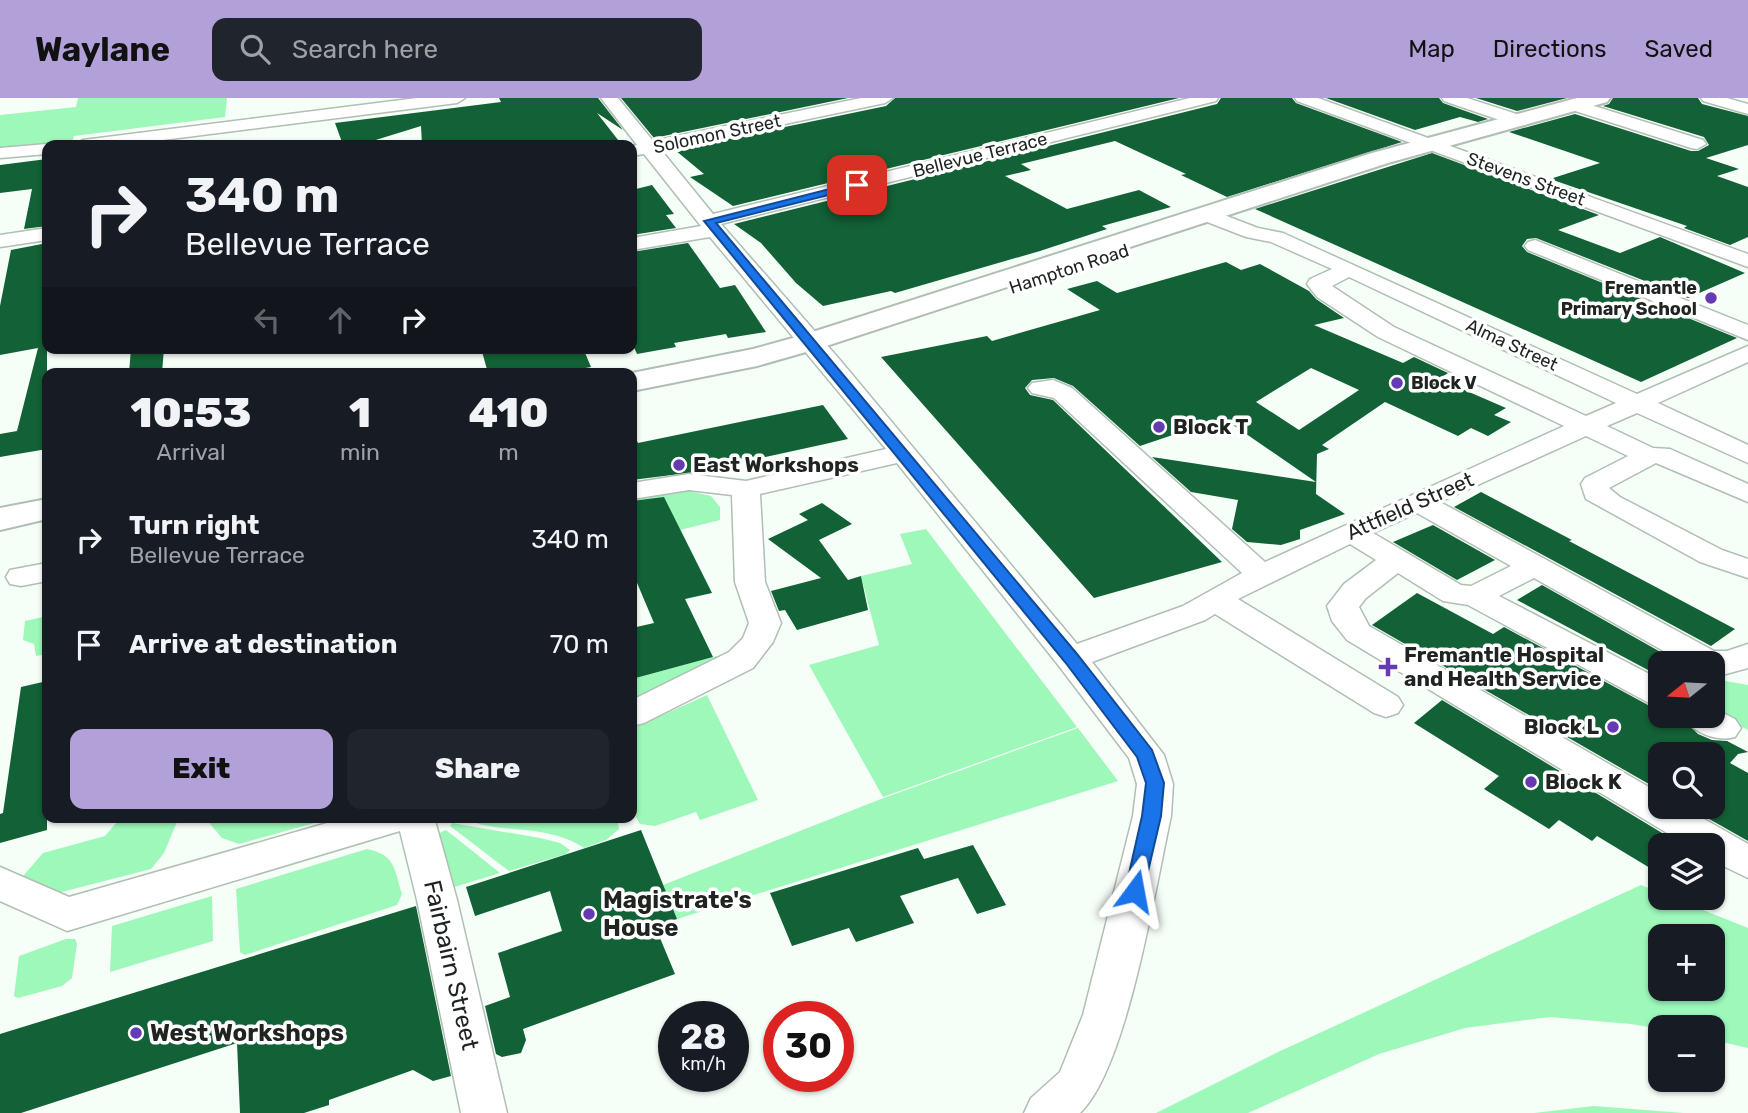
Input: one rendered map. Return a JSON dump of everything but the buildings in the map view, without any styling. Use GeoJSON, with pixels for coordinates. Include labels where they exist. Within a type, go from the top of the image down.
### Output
{"type":"FeatureCollection","features":[{"type":"Feature","properties":{"kind":"main road","name":"Hampton Road"},"geometry":{"type":"LineString","coordinates":[[637,394],[768,367],[814,347],[1220,213],[1434,145],[1600,98]]}},
{"type":"Feature","properties":{"kind":"main road","name":"Hampton Road"},"geometry":{"type":"LineString","coordinates":[[637,381],[814,347]]}},
{"type":"Feature","properties":{"kind":"main road"},"geometry":{"type":"LineString","coordinates":[[0,508],[42,500]]}},
{"type":"Feature","properties":{"kind":"main road"},"geometry":{"type":"LineString","coordinates":[[0,519],[42,510]]}},
{"type":"Feature","properties":{"kind":"street"},"geometry":{"type":"LineString","coordinates":[[123,140],[457,98]]}},
{"type":"Feature","properties":{"kind":"street"},"geometry":{"type":"LineString","coordinates":[[609,98],[634,140]]}},
{"type":"Feature","properties":{"kind":"street","name":"Solomon Street"},"geometry":{"type":"LineString","coordinates":[[640,150],[885,98]]}},
{"type":"Feature","properties":{"kind":"street","name":"Bellevue Terrace"},"geometry":{"type":"LineString","coordinates":[[637,243],[1210,98]]}},
{"type":"Feature","properties":{"kind":"street","name":"Stevens Street"},"geometry":{"type":"LineString","coordinates":[[1303,98],[1748,261]]}},
{"type":"Feature","properties":{"kind":"street"},"geometry":{"type":"LineString","coordinates":[[1321,104],[1342,98]]}},
{"type":"Feature","properties":{"kind":"street"},"geometry":{"type":"LineString","coordinates":[[1450,98],[1511,124]]}},
{"type":"Feature","properties":{"kind":"street"},"geometry":{"type":"LineString","coordinates":[[1709,98],[1748,109]]}},
{"type":"Feature","properties":{"kind":"street"},"geometry":{"type":"LineString","coordinates":[[1575,106],[1698,144]]}},
{"type":"Feature","properties":{"kind":"street"},"geometry":{"type":"LineString","coordinates":[[0,153],[42,149]]}},
{"type":"Feature","properties":{"kind":"street"},"geometry":{"type":"LineString","coordinates":[[640,150],[712,226],[904,453],[1071,658],[1146,755],[1155,783],[1152,816],[1105,1015],[1076,1086],[1047,1113]]}},
{"type":"Feature","properties":{"kind":"street","name":"Alma Street"},"geometry":{"type":"LineString","coordinates":[[1220,213],[1253,233],[1276,237],[1349,269],[1748,455]]}},
{"type":"Feature","properties":{"kind":"street"},"geometry":{"type":"LineString","coordinates":[[0,241],[42,235]]}},
{"type":"Feature","properties":{"kind":"street"},"geometry":{"type":"LineString","coordinates":[[1535,246],[1748,333]]}},
{"type":"Feature","properties":{"kind":"street"},"geometry":{"type":"LineString","coordinates":[[1349,269],[1318,284],[1325,292],[1386,332],[1649,456]]}},
{"type":"Feature","properties":{"kind":"street"},"geometry":{"type":"LineString","coordinates":[[1386,332],[1438,310]]}},
{"type":"Feature","properties":{"kind":"street","name":"Attfield Street"},"geometry":{"type":"LineString","coordinates":[[1071,658],[1194,613],[1351,532],[1748,353]]}},
{"type":"Feature","properties":{"kind":"street"},"geometry":{"type":"LineString","coordinates":[[1041,388],[1053,388],[1063,393],[1263,576]]}},
{"type":"Feature","properties":{"kind":"street"},"geometry":{"type":"LineString","coordinates":[[637,490],[678,481],[705,481],[746,489],[904,453]]}},
{"type":"Feature","properties":{"kind":"street"},"geometry":{"type":"LineString","coordinates":[[1748,494],[1660,455],[1649,456],[1595,484],[1597,493],[1711,556],[1748,569]]}},
{"type":"Feature","properties":{"kind":"street"},"geometry":{"type":"LineString","coordinates":[[637,712],[741,660],[757,642],[765,623],[750,582],[746,489]]}},
{"type":"Feature","properties":{"kind":"street"},"geometry":{"type":"LineString","coordinates":[[1419,502],[1703,659],[1720,664],[1733,663],[1748,655]]}},
{"type":"Feature","properties":{"kind":"street"},"geometry":{"type":"LineString","coordinates":[[1351,532],[1442,589],[1454,594],[1475,596],[1648,688]]}},
{"type":"Feature","properties":{"kind":"street"},"geometry":{"type":"LineString","coordinates":[[1396,560],[1355,591],[1343,606],[1348,621],[1358,633],[1748,863]]}},
{"type":"Feature","properties":{"kind":"street"},"geometry":{"type":"LineString","coordinates":[[1475,596],[1534,566]]}},
{"type":"Feature","properties":{"kind":"street"},"geometry":{"type":"LineString","coordinates":[[1216,600],[1386,705]]}},
{"type":"Feature","properties":{"kind":"street"},"geometry":{"type":"LineString","coordinates":[[0,883],[66,914],[379,823]]}},
{"type":"Feature","properties":{"kind":"street","name":"Fairbairn Street"},"geometry":{"type":"LineString","coordinates":[[417,823],[437,900],[481,1112]]}},
{"type":"Feature","properties":{"kind":"green space"},"geometry":{"type":"Polygon","coordinates":[[[78,98],[227,98],[225,117],[74,136],[73,140],[42,140],[42,145],[0,149],[0,115],[76,107],[78,98]]]}},
{"type":"Feature","properties":{"kind":"green space"},"geometry":{"type":"Polygon","coordinates":[[[680,489],[711,496],[720,507],[720,520],[680,530],[673,516],[637,525],[637,497],[680,489]]]}},
{"type":"Feature","properties":{"kind":"green space"},"geometry":{"type":"Polygon","coordinates":[[[926,529],[1077,727],[883,797],[809,665],[879,645],[861,576],[912,564],[900,534],[926,529]]]}},
{"type":"Feature","properties":{"kind":"green space"},"geometry":{"type":"Polygon","coordinates":[[[42,617],[42,655],[36,656],[34,644],[23,640],[25,621],[42,617]]]}},
{"type":"Feature","properties":{"kind":"green space"},"geometry":{"type":"Polygon","coordinates":[[[717,656],[716,661],[708,666],[637,698],[637,678],[717,656]]]}},
{"type":"Feature","properties":{"kind":"green space"},"geometry":{"type":"Polygon","coordinates":[[[1726,681],[1748,685],[1748,730],[1726,719],[1726,681]]]}},
{"type":"Feature","properties":{"kind":"green space"},"geometry":{"type":"Polygon","coordinates":[[[707,695],[758,800],[700,820],[696,812],[655,826],[640,824],[637,819],[637,727],[707,695]]]}},
{"type":"Feature","properties":{"kind":"green space"},"geometry":{"type":"Polygon","coordinates":[[[1078,728],[1118,781],[677,919],[663,885],[881,799],[1078,728]]]}},
{"type":"Feature","properties":{"kind":"green space"},"geometry":{"type":"Polygon","coordinates":[[[116,823],[176,823],[164,853],[151,869],[46,896],[23,880],[24,875],[43,853],[105,836],[116,823]]]}},
{"type":"Feature","properties":{"kind":"green space"},"geometry":{"type":"Polygon","coordinates":[[[209,823],[314,823],[239,844],[222,838],[209,823]]]}},
{"type":"Feature","properties":{"kind":"green space"},"geometry":{"type":"Polygon","coordinates":[[[452,823],[540,838],[560,843],[570,850],[566,854],[509,871],[450,826],[452,823]]]}},
{"type":"Feature","properties":{"kind":"green space"},"geometry":{"type":"Polygon","coordinates":[[[477,823],[618,823],[619,829],[606,840],[584,848],[554,835],[477,823]]]}},
{"type":"Feature","properties":{"kind":"green space"},"geometry":{"type":"Polygon","coordinates":[[[446,830],[500,873],[435,893],[435,842],[441,832],[446,830]]]}},
{"type":"Feature","properties":{"kind":"green space"},"geometry":{"type":"Polygon","coordinates":[[[367,849],[384,855],[392,864],[402,894],[397,905],[245,955],[240,952],[236,889],[367,849]]]}},
{"type":"Feature","properties":{"kind":"green space"},"geometry":{"type":"Polygon","coordinates":[[[1641,885],[1648,888],[1648,910],[1703,910],[1748,928],[1748,1048],[1725,1043],[1725,1015],[1648,1015],[1648,1027],[1550,1017],[1465,1028],[1379,1054],[1248,1113],[1156,1113],[1276,1053],[1641,885]]]}},
{"type":"Feature","properties":{"kind":"green space"},"geometry":{"type":"Polygon","coordinates":[[[212,896],[213,941],[110,972],[112,926],[212,896]]]}},
{"type":"Feature","properties":{"kind":"green space"},"geometry":{"type":"Polygon","coordinates":[[[66,939],[75,939],[77,944],[72,978],[62,986],[18,998],[14,996],[19,956],[66,939]]]}},
{"type":"Feature","properties":{"kind":"green space"},"geometry":{"type":"Polygon","coordinates":[[[1594,1106],[1684,1113],[1534,1113],[1594,1106]]]}},
{"type":"Feature","properties":{"kind":"place","name":"Fremantle Primary School"},"geometry":{"type":"Point","coordinates":[1711,298]}},
{"type":"Feature","properties":{"kind":"place","name":"Block V"},"geometry":{"type":"Point","coordinates":[1397,383]}},
{"type":"Feature","properties":{"kind":"place","name":"Block T"},"geometry":{"type":"Point","coordinates":[1159,427]}},
{"type":"Feature","properties":{"kind":"place","name":"East Workshops"},"geometry":{"type":"Point","coordinates":[679,465]}},
{"type":"Feature","properties":{"kind":"place","name":"Fremantle Hospital and Health Service"},"geometry":{"type":"Point","coordinates":[1388,667]}},
{"type":"Feature","properties":{"kind":"place","name":"Block L"},"geometry":{"type":"Point","coordinates":[1613,727]}},
{"type":"Feature","properties":{"kind":"place","name":"Block K"},"geometry":{"type":"Point","coordinates":[1531,782]}},
{"type":"Feature","properties":{"kind":"place","name":"Magistrate's House"},"geometry":{"type":"Point","coordinates":[589,914]}},
{"type":"Feature","properties":{"kind":"place","name":"West Workshops"},"geometry":{"type":"Point","coordinates":[136,1033]}},
{"type":"Feature","properties":{"kind":"route"},"geometry":{"type":"LineString","coordinates":[[857,185],[709,221],[846,383],[1071,658],[1146,755],[1155,783],[1152,816],[1135,891]]}}]}
